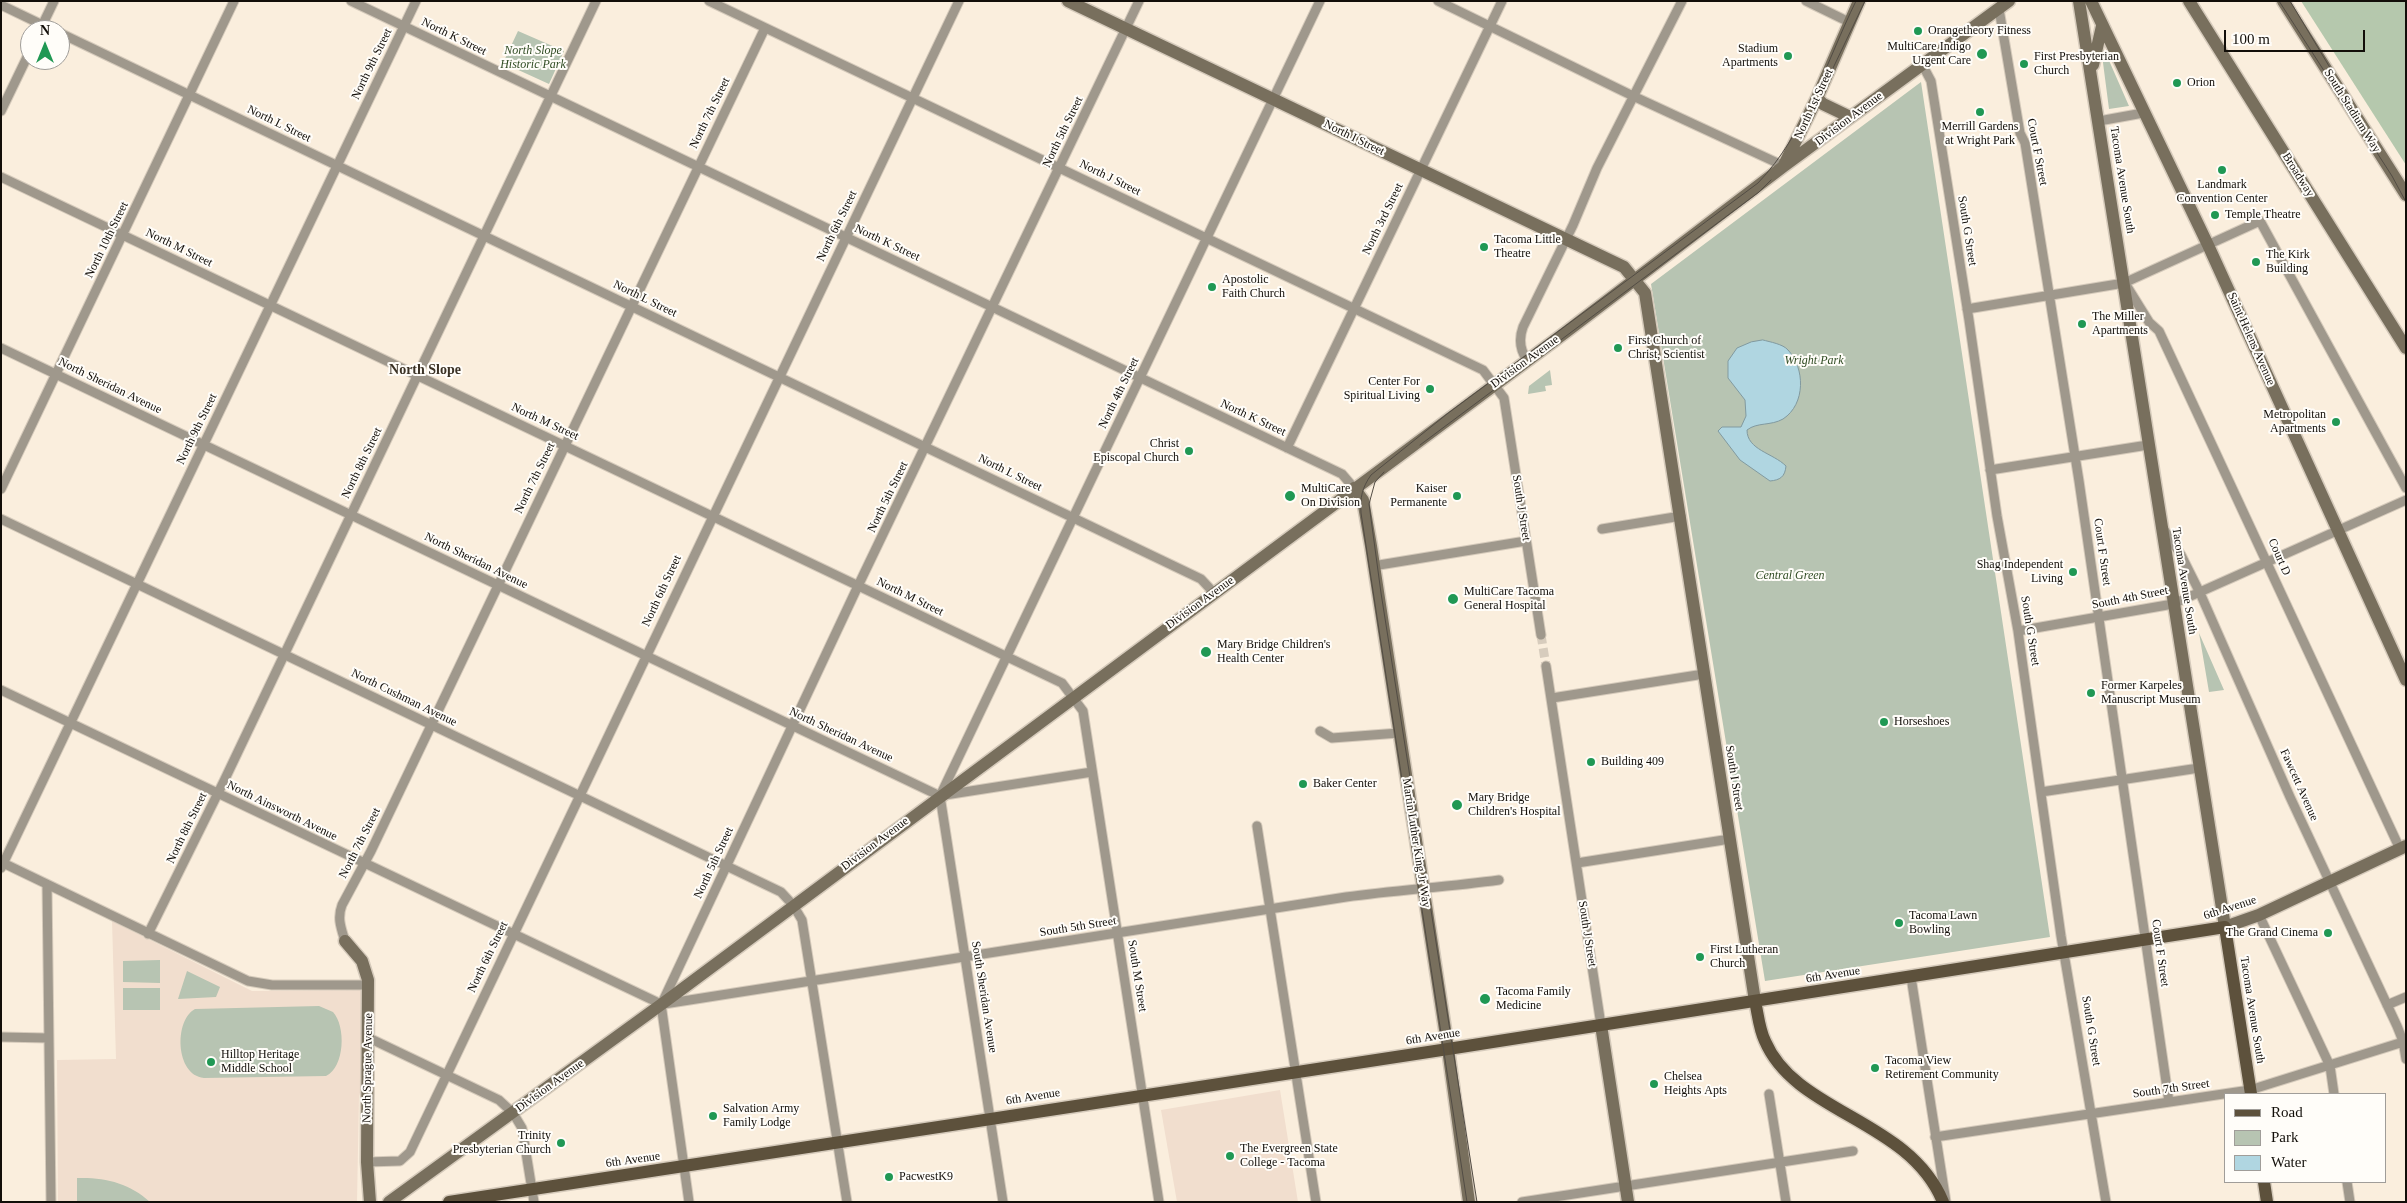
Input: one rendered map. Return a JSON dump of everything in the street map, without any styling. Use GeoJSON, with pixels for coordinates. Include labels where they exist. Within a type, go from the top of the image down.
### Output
{"type":"FeatureCollection","features":[{"type":"Feature","properties":{"kind":"main road","name":"North I Street"},"geometry":{"type":"LineString","coordinates":[[1068,1],[1624,266],[1635,279]]}},
{"type":"Feature","properties":{"kind":"main road","name":"North 1st Street"},"geometry":{"type":"LineString","coordinates":[[1784,166],[1817,98],[1859,1]]}},
{"type":"Feature","properties":{"kind":"main road","name":"North 1st Street"},"geometry":{"type":"LineString","coordinates":[[1842,41],[1856,25],[1868,1]]}},
{"type":"Feature","properties":{"kind":"main road","name":"Tacoma Avenue South"},"geometry":{"type":"LineString","coordinates":[[2079,1],[2250,1092]]}},
{"type":"Feature","properties":{"kind":"main road","name":"Saint Helens Avenue"},"geometry":{"type":"LineString","coordinates":[[2091,1],[2143,113],[2208,245],[2406,680]]}},
{"type":"Feature","properties":{"kind":"main road","name":"Broadway"},"geometry":{"type":"LineString","coordinates":[[2190,1],[2406,348]]}},
{"type":"Feature","properties":{"kind":"main road","name":"South Stadium Way"},"geometry":{"type":"LineString","coordinates":[[2282,1],[2406,196]]}},
{"type":"Feature","properties":{"kind":"main road","name":"Division Avenue"},"geometry":{"type":"LineString","coordinates":[[389,1202],[661,1004],[1527,360],[1784,166],[2004,5]]}},
{"type":"Feature","properties":{"kind":"main road","name":"Tacoma Avenue South"},"geometry":{"type":"LineString","coordinates":[[2091,71],[2102,26]]}},
{"type":"Feature","properties":{"kind":"main road"},"geometry":{"type":"LineString","coordinates":[[1817,98],[1823,104],[1850,117]]}},
{"type":"Feature","properties":{"kind":"main road","name":"South I Street"},"geometry":{"type":"LineString","coordinates":[[1635,279],[1645,293],[1755,1001],[1765,1042],[1786,1072],[1802,1086],[1910,1154],[1933,1181],[1944,1202]]}},
{"type":"Feature","properties":{"kind":"main road","name":"Martin Luther King Jr Way"},"geometry":{"type":"LineString","coordinates":[[1354,488],[1363,500],[1448,1049],[1469,1202]]}},
{"type":"Feature","properties":{"kind":"main road","name":"6th Avenue"},"geometry":{"type":"LineString","coordinates":[[449,1202],[533,1196],[683,1167],[837,1142],[2146,941],[2224,927],[2259,915],[2403,848]]}},
{"type":"Feature","properties":{"kind":"main road","name":"North Sprague Avenue"},"geometry":{"type":"LineString","coordinates":[[345,941],[362,961],[369,985],[367,1162],[370,1202]]}},
{"type":"Feature","properties":{"kind":"main road","name":"South J Street"},"geometry":{"type":"LineString","coordinates":[[1601,1024],[1628,1202]]}},
{"type":"Feature","properties":{"kind":"main road"},"geometry":{"type":"LineString","coordinates":[[2264,1183],[2267,1202]]}},
{"type":"Feature","properties":{"kind":"street"},"geometry":{"type":"LineString","coordinates":[[45,20],[54,1]]}},
{"type":"Feature","properties":{"kind":"street","name":"North 10th Street"},"geometry":{"type":"LineString","coordinates":[[1,489],[234,1]]}},
{"type":"Feature","properties":{"kind":"street","name":"North K Street"},"geometry":{"type":"LineString","coordinates":[[351,1],[1342,474],[1354,488]]}},
{"type":"Feature","properties":{"kind":"street","name":"North 9th Street"},"geometry":{"type":"LineString","coordinates":[[2,864],[416,1]]}},
{"type":"Feature","properties":{"kind":"street","name":"North 8th Street"},"geometry":{"type":"LineString","coordinates":[[148,934],[418,376],[596,1]]}},
{"type":"Feature","properties":{"kind":"street","name":"North J Street"},"geometry":{"type":"LineString","coordinates":[[709,1],[1483,370],[1495,383]]}},
{"type":"Feature","properties":{"kind":"street","name":"North 6th Street"},"geometry":{"type":"LineString","coordinates":[[367,1162],[400,1161],[410,1152],[959,1]]}},
{"type":"Feature","properties":{"kind":"street","name":"North 5th Street"},"geometry":{"type":"LineString","coordinates":[[661,1004],[858,586],[1139,1]]}},
{"type":"Feature","properties":{"kind":"street","name":"North 4th Street"},"geometry":{"type":"LineString","coordinates":[[940,796],[1320,1]]}},
{"type":"Feature","properties":{"kind":"street"},"geometry":{"type":"LineString","coordinates":[[1438,1],[1633,96],[1784,166]]}},
{"type":"Feature","properties":{"kind":"street","name":"North 3rd Street"},"geometry":{"type":"LineString","coordinates":[[1287,448],[1502,1]]}},
{"type":"Feature","properties":{"kind":"street"},"geometry":{"type":"LineString","coordinates":[[1527,360],[1521,346],[1520,336],[1567,239],[1597,168],[1682,1]]}},
{"type":"Feature","properties":{"kind":"street"},"geometry":{"type":"LineString","coordinates":[[1806,1],[1849,22]]}},
{"type":"Feature","properties":{"kind":"street"},"geometry":{"type":"LineString","coordinates":[[1,5],[27,20]]}},
{"type":"Feature","properties":{"kind":"street","name":"Court F Street"},"geometry":{"type":"LineString","coordinates":[[2004,5],[2020,133],[2025,143],[2099,617],[2169,1102]]}},
{"type":"Feature","properties":{"kind":"street","name":"North 7th Street"},"geometry":{"type":"LineString","coordinates":[[345,941],[339,914],[765,28]]}},
{"type":"Feature","properties":{"kind":"street","name":"North L Street"},"geometry":{"type":"LineString","coordinates":[[70,38],[1203,580],[1214,593]]}},
{"type":"Feature","properties":{"kind":"street","name":"South G Street"},"geometry":{"type":"LineString","coordinates":[[1923,66],[1931,81],[1967,308],[1990,470],[2018,631],[2065,953],[2106,1202]]}},
{"type":"Feature","properties":{"kind":"street"},"geometry":{"type":"LineString","coordinates":[[1,111],[21,70]]}},
{"type":"Feature","properties":{"kind":"street"},"geometry":{"type":"LineString","coordinates":[[2099,121],[2143,113]]}},
{"type":"Feature","properties":{"kind":"street","name":"North M Street"},"geometry":{"type":"LineString","coordinates":[[1,177],[1062,683],[1072,697]]}},
{"type":"Feature","properties":{"kind":"street"},"geometry":{"type":"LineString","coordinates":[[1967,308],[2124,283],[2260,221],[2406,488]]}},
{"type":"Feature","properties":{"kind":"street","name":"Court D"},"geometry":{"type":"LineString","coordinates":[[2124,283],[2150,322],[2159,331],[2403,848]]}},
{"type":"Feature","properties":{"kind":"street","name":"North Sheridan Avenue"},"geometry":{"type":"LineString","coordinates":[[1,348],[940,796]]}},
{"type":"Feature","properties":{"kind":"street","name":"South J Street"},"geometry":{"type":"LineString","coordinates":[[1495,383],[1504,398],[1541,635]]}},
{"type":"Feature","properties":{"kind":"street"},"geometry":{"type":"LineString","coordinates":[[1990,470],[2148,445]]}},
{"type":"Feature","properties":{"kind":"street","name":"South 4th Street"},"geometry":{"type":"LineString","coordinates":[[2018,631],[2173,604],[2200,594],[2406,500]]}},
{"type":"Feature","properties":{"kind":"street"},"geometry":{"type":"LineString","coordinates":[[1602,529],[1680,516]]}},
{"type":"Feature","properties":{"kind":"street","name":"North Cushman Avenue"},"geometry":{"type":"LineString","coordinates":[[1,519],[726,865],[781,892],[793,904]]}},
{"type":"Feature","properties":{"kind":"street","name":"Fawcett Avenue"},"geometry":{"type":"LineString","coordinates":[[2161,525],[2181,555],[2200,594],[2329,881],[2405,1040],[2406,1059]]}},
{"type":"Feature","properties":{"kind":"street"},"geometry":{"type":"LineString","coordinates":[[1373,566],[1526,541]]}},
{"type":"Feature","properties":{"kind":"street","name":"South J Street"},"geometry":{"type":"LineString","coordinates":[[1546,666],[1601,1024]]}},
{"type":"Feature","properties":{"kind":"street"},"geometry":{"type":"LineString","coordinates":[[1552,698],[1704,674]]}},
{"type":"Feature","properties":{"kind":"street","name":"North Ainsworth Avenue"},"geometry":{"type":"LineString","coordinates":[[1,690],[512,935],[661,1004]]}},
{"type":"Feature","properties":{"kind":"street","name":"South M Street"},"geometry":{"type":"LineString","coordinates":[[1072,697],[1083,711],[1159,1202]]}},
{"type":"Feature","properties":{"kind":"street"},"geometry":{"type":"LineString","coordinates":[[1320,731],[1332,738],[1399,733]]}},
{"type":"Feature","properties":{"kind":"street"},"geometry":{"type":"LineString","coordinates":[[2041,792],[2198,768]]}},
{"type":"Feature","properties":{"kind":"street"},"geometry":{"type":"LineString","coordinates":[[940,796],[1092,772]]}},
{"type":"Feature","properties":{"kind":"street","name":"South Sheridan Avenue"},"geometry":{"type":"LineString","coordinates":[[940,796],[1003,1202]]}},
{"type":"Feature","properties":{"kind":"street"},"geometry":{"type":"LineString","coordinates":[[1257,826],[1316,1202]]}},
{"type":"Feature","properties":{"kind":"street"},"geometry":{"type":"LineString","coordinates":[[1577,863],[1730,839]]}},
{"type":"Feature","properties":{"kind":"street"},"geometry":{"type":"LineString","coordinates":[[2,864],[253,983],[287,986],[369,985]]}},
{"type":"Feature","properties":{"kind":"street","name":"South 5th Street"},"geometry":{"type":"LineString","coordinates":[[661,1004],[1409,889],[1423,890],[1499,880]]}},
{"type":"Feature","properties":{"kind":"street"},"geometry":{"type":"LineString","coordinates":[[47,885],[51,1202]]}},
{"type":"Feature","properties":{"kind":"street"},"geometry":{"type":"LineString","coordinates":[[793,904],[802,920],[847,1202]]}},
{"type":"Feature","properties":{"kind":"street"},"geometry":{"type":"LineString","coordinates":[[2259,915],[2330,1066],[2334,1093]]}},
{"type":"Feature","properties":{"kind":"street"},"geometry":{"type":"LineString","coordinates":[[1911,977],[1944,1202]]}},
{"type":"Feature","properties":{"kind":"street"},"geometry":{"type":"LineString","coordinates":[[2388,1005],[2406,997]]}},
{"type":"Feature","properties":{"kind":"street"},"geometry":{"type":"LineString","coordinates":[[661,1004],[689,1202]]}},
{"type":"Feature","properties":{"kind":"street"},"geometry":{"type":"LineString","coordinates":[[1,1037],[48,1038]]}},
{"type":"Feature","properties":{"kind":"street"},"geometry":{"type":"LineString","coordinates":[[369,1038],[499,1100],[513,1113],[522,1128],[533,1196]]}},
{"type":"Feature","properties":{"kind":"street","name":"South 7th Street"},"geometry":{"type":"LineString","coordinates":[[2250,1092],[2405,1040]]}},
{"type":"Feature","properties":{"kind":"street"},"geometry":{"type":"LineString","coordinates":[[1769,1094],[1786,1202]]}},
{"type":"Feature","properties":{"kind":"street","name":"South 7th Street"},"geometry":{"type":"LineString","coordinates":[[1935,1137],[2224,1095]]}},
{"type":"Feature","properties":{"kind":"street"},"geometry":{"type":"LineString","coordinates":[[1522,1202],[1853,1151]]}},
{"type":"Feature","properties":{"kind":"street"},"geometry":{"type":"LineString","coordinates":[[2347,1183],[2350,1202]]}},
{"type":"Feature","properties":{"kind":"shaded area","name":"Hilltop Heritage Middle School"},"geometry":{"type":"Polygon","coordinates":[[[112,921],[252,991],[360,990],[363,993],[365,1077],[359,1096],[357,1202],[58,1202],[57,1060],[116,1059],[112,921]]]}},
{"type":"Feature","properties":{"kind":"shaded area","name":"The Evergreen State College - Tacoma"},"geometry":{"type":"Polygon","coordinates":[[[1280,1090],[1298,1202],[1177,1202],[1161,1110],[1280,1090]]]}},
{"type":"Feature","properties":{"kind":"green space"},"geometry":{"type":"Polygon","coordinates":[[[2301,1],[2406,1],[2406,165],[2301,1]]]}},
{"type":"Feature","properties":{"kind":"green space","name":"North Slope Historic Park"},"geometry":{"type":"Polygon","coordinates":[[[518,31],[564,51],[549,84],[503,63],[518,31]]]}},
{"type":"Feature","properties":{"kind":"green space"},"geometry":{"type":"Polygon","coordinates":[[[2102,55],[2107,56],[2129,106],[2109,109],[2102,55]]]}},
{"type":"Feature","properties":{"kind":"green space","name":"Wright Park"},"geometry":{"type":"Polygon","coordinates":[[[1921,82],[2050,937],[1765,981],[1651,284],[1921,82]]]}},
{"type":"Feature","properties":{"kind":"green space"},"geometry":{"type":"Polygon","coordinates":[[[1550,370],[1552,385],[1545,386],[1546,391],[1528,394],[1529,386],[1550,370]]]}},
{"type":"Feature","properties":{"kind":"green space"},"geometry":{"type":"Polygon","coordinates":[[[2199,633],[2224,690],[2209,692],[2199,633]]]}},
{"type":"Feature","properties":{"kind":"green space"},"geometry":{"type":"Polygon","coordinates":[[[160,960],[160,983],[123,982],[123,961],[160,960]]]}},
{"type":"Feature","properties":{"kind":"green space"},"geometry":{"type":"Polygon","coordinates":[[[187,971],[220,987],[216,997],[178,999],[187,971]]]}},
{"type":"Feature","properties":{"kind":"green space"},"geometry":{"type":"Polygon","coordinates":[[[123,988],[160,988],[160,1010],[123,1010],[123,988]]]}},
{"type":"Feature","properties":{"kind":"green space"},"geometry":{"type":"Polygon","coordinates":[[[319,1006],[333,1012],[337,1018],[342,1036],[342,1046],[337,1064],[326,1076],[204,1078],[194,1075],[187,1068],[183,1058],[181,1035],[183,1024],[188,1015],[195,1009],[319,1006]]]}},
{"type":"Feature","properties":{"kind":"green space"},"geometry":{"type":"Polygon","coordinates":[[[77,1178],[116,1182],[134,1190],[150,1202],[77,1202],[77,1178]]]}},
{"type":"Feature","properties":{"kind":"water"},"geometry":{"type":"Polygon","coordinates":[[[1763,340],[1786,348],[1798,366],[1800,376],[1799,395],[1791,412],[1783,419],[1774,423],[1755,426],[1747,430],[1748,437],[1756,447],[1786,466],[1781,477],[1770,481],[1740,460],[1718,431],[1722,427],[1741,427],[1746,416],[1745,400],[1728,378],[1728,361],[1737,348],[1751,342],[1763,340]]]}},
{"type":"Feature","properties":{"kind":"tunnel"},"geometry":{"type":"LineString","coordinates":[[1541,635],[1546,666]]}},
{"type":"Feature","properties":{"kind":"tram line"},"geometry":{"type":"LineString","coordinates":[[1467,1202],[1361,513],[1361,497],[1371,475],[1447,414],[1758,183],[1775,163],[1802,120],[1856,1]]}},
{"type":"Feature","properties":{"kind":"tram line"},"geometry":{"type":"LineString","coordinates":[[1824,87],[1865,1]]}},
{"type":"Feature","properties":{"kind":"tram line"},"geometry":{"type":"LineString","coordinates":[[2279,1],[2392,176],[2406,202]]}},
{"type":"Feature","properties":{"kind":"tram line"},"geometry":{"type":"LineString","coordinates":[[2290,1],[2332,71]]}},
{"type":"Feature","properties":{"kind":"tram line"},"geometry":{"type":"LineString","coordinates":[[1420,445],[1759,192],[1771,180]]}},
{"type":"Feature","properties":{"kind":"tram line"},"geometry":{"type":"LineString","coordinates":[[1384,472],[1375,482],[1369,504],[1381,593],[1477,1202]]}},
{"type":"Feature","properties":{"kind":"place","name":"Orangetheory Fitness"},"geometry":{"type":"Point","coordinates":[1918,31]}},
{"type":"Feature","properties":{"kind":"place","name":"MultiCare Indigo Urgent Care"},"geometry":{"type":"Point","coordinates":[1982,54]}},
{"type":"Feature","properties":{"kind":"place","name":"Stadium Apartments"},"geometry":{"type":"Point","coordinates":[1788,56]}},
{"type":"Feature","properties":{"kind":"place","name":"First Presbyterian Church"},"geometry":{"type":"Point","coordinates":[2024,64]}},
{"type":"Feature","properties":{"kind":"place","name":"Orion"},"geometry":{"type":"Point","coordinates":[2177,83]}},
{"type":"Feature","properties":{"kind":"place","name":"Merrill Gardens at Wright Park"},"geometry":{"type":"Point","coordinates":[1980,112]}},
{"type":"Feature","properties":{"kind":"place","name":"Landmark Convention Center"},"geometry":{"type":"Point","coordinates":[2222,170]}},
{"type":"Feature","properties":{"kind":"place","name":"Temple Theatre"},"geometry":{"type":"Point","coordinates":[2215,215]}},
{"type":"Feature","properties":{"kind":"place","name":"Tacoma Little Theatre"},"geometry":{"type":"Point","coordinates":[1484,247]}},
{"type":"Feature","properties":{"kind":"place","name":"The Kirk Building"},"geometry":{"type":"Point","coordinates":[2256,262]}},
{"type":"Feature","properties":{"kind":"place","name":"Apostolic Faith Church"},"geometry":{"type":"Point","coordinates":[1212,287]}},
{"type":"Feature","properties":{"kind":"place","name":"The Miller Apartments"},"geometry":{"type":"Point","coordinates":[2082,324]}},
{"type":"Feature","properties":{"kind":"place","name":"First Church of Christ, Scientist"},"geometry":{"type":"Point","coordinates":[1618,348]}},
{"type":"Feature","properties":{"kind":"place","name":"Center For Spiritual Living"},"geometry":{"type":"Point","coordinates":[1430,389]}},
{"type":"Feature","properties":{"kind":"place","name":"Metropolitan Apartments"},"geometry":{"type":"Point","coordinates":[2336,422]}},
{"type":"Feature","properties":{"kind":"place","name":"Christ Episcopal Church"},"geometry":{"type":"Point","coordinates":[1189,451]}},
{"type":"Feature","properties":{"kind":"place","name":"MultiCare On Division"},"geometry":{"type":"Point","coordinates":[1290,496]}},
{"type":"Feature","properties":{"kind":"place","name":"Kaiser Permanente"},"geometry":{"type":"Point","coordinates":[1457,496]}},
{"type":"Feature","properties":{"kind":"place","name":"Shag Independent Living"},"geometry":{"type":"Point","coordinates":[2073,572]}},
{"type":"Feature","properties":{"kind":"place","name":"MultiCare Tacoma General Hospital"},"geometry":{"type":"Point","coordinates":[1453,599]}},
{"type":"Feature","properties":{"kind":"place","name":"Mary Bridge Children's Health Center"},"geometry":{"type":"Point","coordinates":[1206,652]}},
{"type":"Feature","properties":{"kind":"place","name":"Former Karpeles Manuscript Museum"},"geometry":{"type":"Point","coordinates":[2091,693]}},
{"type":"Feature","properties":{"kind":"place","name":"Horseshoes"},"geometry":{"type":"Point","coordinates":[1884,722]}},
{"type":"Feature","properties":{"kind":"place","name":"Building 409"},"geometry":{"type":"Point","coordinates":[1591,762]}},
{"type":"Feature","properties":{"kind":"place","name":"Baker Center"},"geometry":{"type":"Point","coordinates":[1303,784]}},
{"type":"Feature","properties":{"kind":"place","name":"Mary Bridge Children's Hospital"},"geometry":{"type":"Point","coordinates":[1457,805]}},
{"type":"Feature","properties":{"kind":"place","name":"Tacoma Lawn Bowling"},"geometry":{"type":"Point","coordinates":[1899,923]}},
{"type":"Feature","properties":{"kind":"place","name":"The Grand Cinema"},"geometry":{"type":"Point","coordinates":[2328,933]}},
{"type":"Feature","properties":{"kind":"place","name":"First Lutheran Church"},"geometry":{"type":"Point","coordinates":[1700,957]}},
{"type":"Feature","properties":{"kind":"place","name":"Tacoma Family Medicine"},"geometry":{"type":"Point","coordinates":[1485,999]}},
{"type":"Feature","properties":{"kind":"place","name":"Hilltop Heritage Middle School"},"geometry":{"type":"Point","coordinates":[211,1062]}},
{"type":"Feature","properties":{"kind":"place","name":"Tacoma View Retirement Community"},"geometry":{"type":"Point","coordinates":[1875,1068]}},
{"type":"Feature","properties":{"kind":"place","name":"Chelsea Heights Apts"},"geometry":{"type":"Point","coordinates":[1654,1084]}},
{"type":"Feature","properties":{"kind":"place","name":"Salvation Army Family Lodge"},"geometry":{"type":"Point","coordinates":[713,1116]}},
{"type":"Feature","properties":{"kind":"place","name":"Trinity Presbyterian Church"},"geometry":{"type":"Point","coordinates":[561,1143]}},
{"type":"Feature","properties":{"kind":"place","name":"The Evergreen State College - Tacoma"},"geometry":{"type":"Point","coordinates":[1230,1156]}},
{"type":"Feature","properties":{"kind":"place","name":"PacwestK9"},"geometry":{"type":"Point","coordinates":[889,1177]}},
{"type":"Feature","properties":{"kind":"district","name":"North Slope"},"geometry":{"type":"Point","coordinates":[425,370]}},
{"type":"Feature","properties":{"kind":"park label","name":"Central Green"},"geometry":{"type":"Point","coordinates":[1790,576]}}]}
